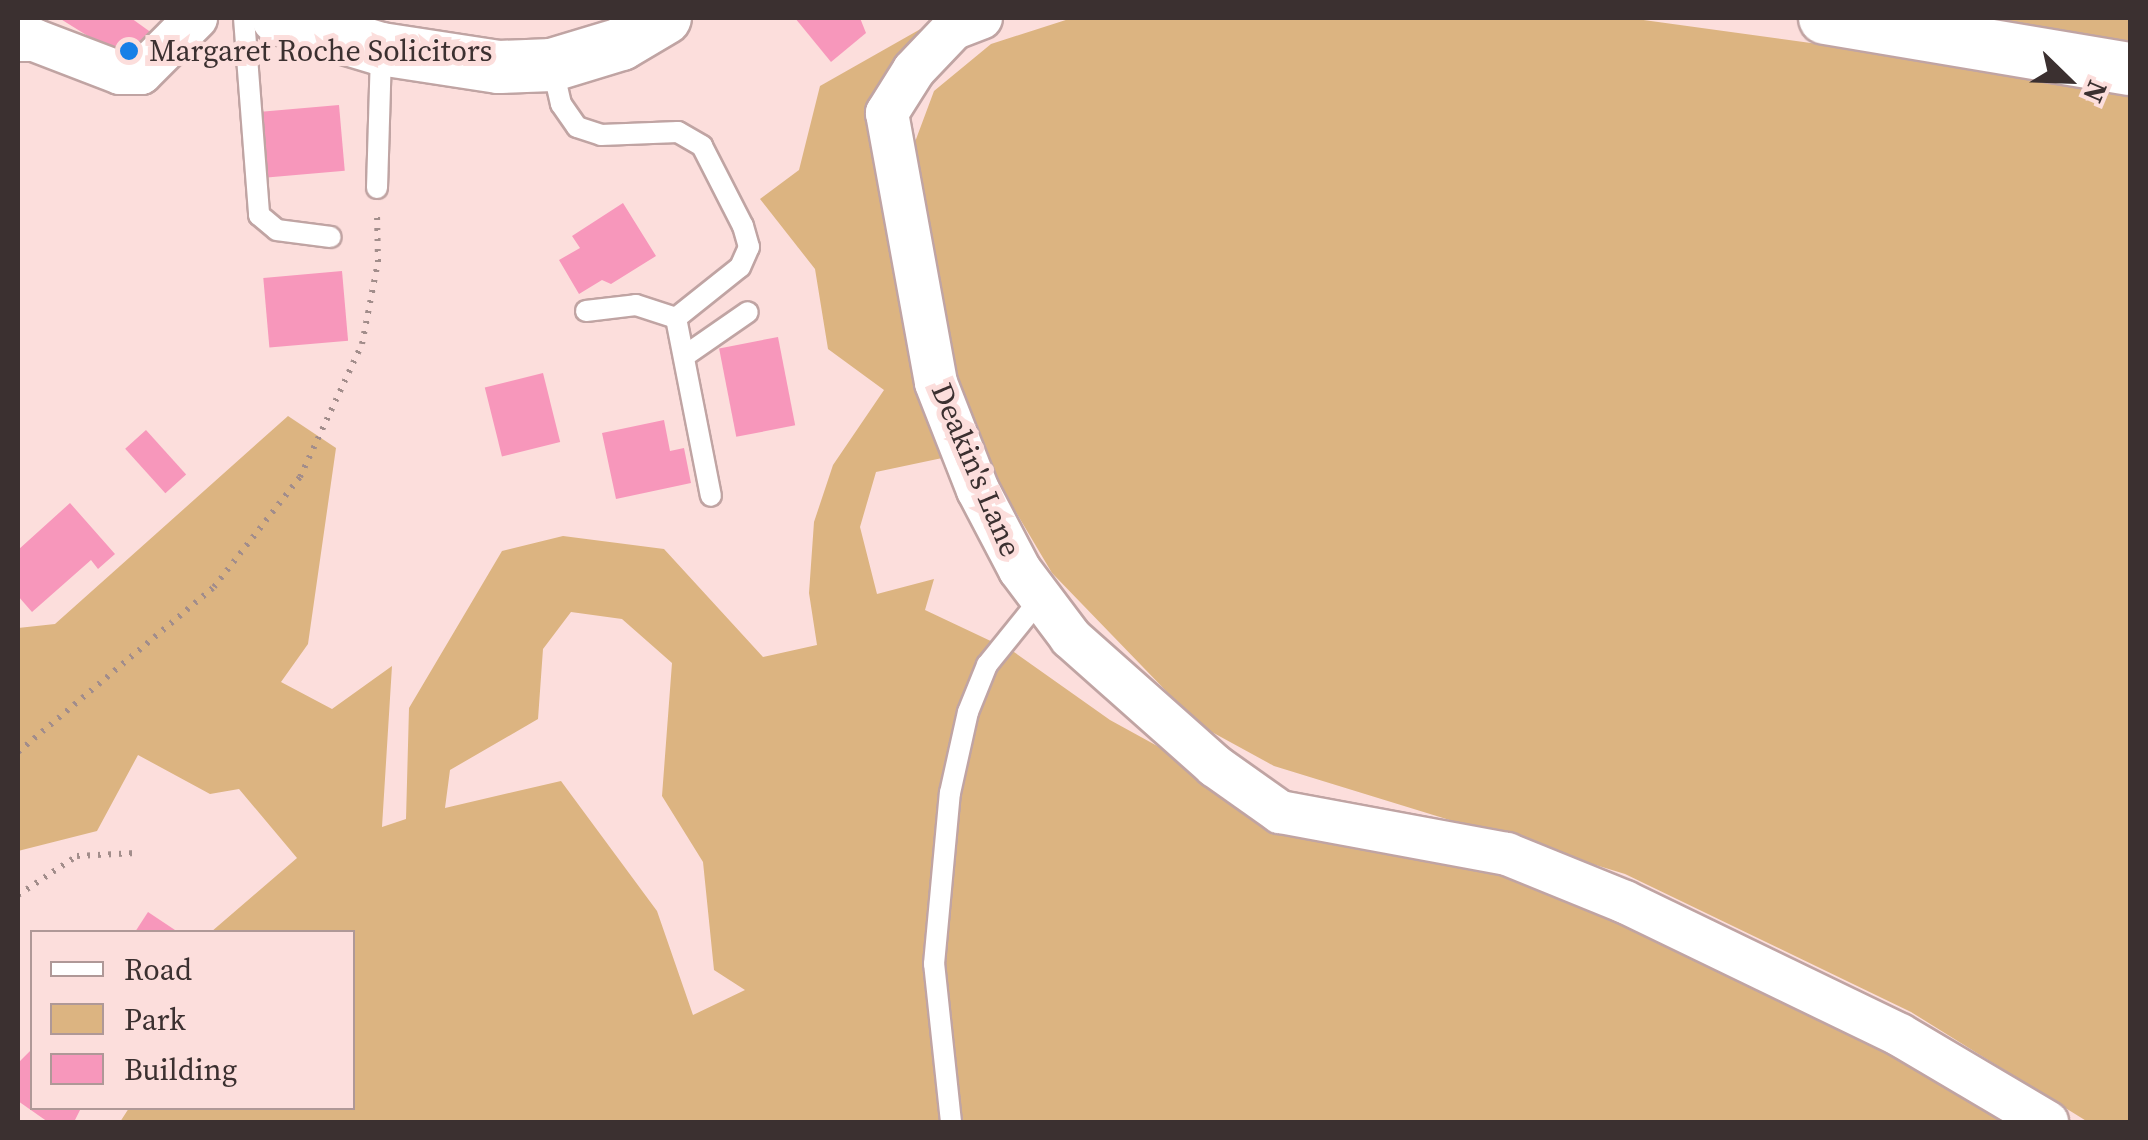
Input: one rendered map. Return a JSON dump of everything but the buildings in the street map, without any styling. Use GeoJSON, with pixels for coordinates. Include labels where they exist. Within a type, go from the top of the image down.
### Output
{"type":"FeatureCollection","features":[{"type":"Feature","properties":{"kind":"street"},"geometry":{"type":"LineString","coordinates":[[18,40],[34,40],[120,73],[140,72],[196,18]]}},
{"type":"Feature","properties":{"kind":"street"},"geometry":{"type":"LineString","coordinates":[[278,18],[500,67],[552,65],[621,44],[665,18]]}},
{"type":"Feature","properties":{"kind":"street","name":"Deakin's Lane"},"geometry":{"type":"LineString","coordinates":[[980,18],[954,29],[914,70],[887,113],[936,383],[978,490],[1041,598],[1071,638],[1216,766],[1280,812],[1508,854],[1624,902],[1900,1035],[2046,1122]]}},
{"type":"Feature","properties":{"kind":"street"},"geometry":{"type":"LineString","coordinates":[[1825,18],[2130,69]]}},
{"type":"Feature","properties":{"kind":"lane"},"geometry":{"type":"LineString","coordinates":[[244,18],[259,215],[277,230],[331,237]]}},
{"type":"Feature","properties":{"kind":"lane"},"geometry":{"type":"LineString","coordinates":[[364,36],[377,188]]}},
{"type":"Feature","properties":{"kind":"lane"},"geometry":{"type":"LineString","coordinates":[[552,65],[561,104],[577,127],[602,136],[678,132],[702,146],[743,226],[749,247],[740,266],[676,318]]}},
{"type":"Feature","properties":{"kind":"lane"},"geometry":{"type":"LineString","coordinates":[[586,311],[636,304],[676,318]]}},
{"type":"Feature","properties":{"kind":"lane"},"geometry":{"type":"LineString","coordinates":[[686,355],[748,312]]}},
{"type":"Feature","properties":{"kind":"lane"},"geometry":{"type":"LineString","coordinates":[[676,318],[711,496]]}},
{"type":"Feature","properties":{"kind":"lane"},"geometry":{"type":"LineString","coordinates":[[951,1122],[934,964],[950,793],[968,712],[987,665],[1041,598]]}},
{"type":"Feature","properties":{"kind":"path"},"geometry":{"type":"LineString","coordinates":[[18,752],[214,587],[300,477],[362,344],[378,262],[377,188]]}},
{"type":"Feature","properties":{"kind":"path"},"geometry":{"type":"LineString","coordinates":[[18,895],[77,856],[136,853]]}},
{"type":"Feature","properties":{"kind":"green space"},"geometry":{"type":"Polygon","coordinates":[[[940,18],[867,119],[947,457],[876,472],[860,527],[877,594],[934,579],[925,610],[1014,652],[1110,720],[1221,781],[1509,869],[1785,995],[2015,1122],[120,1122],[128,1110],[355,1110],[355,930],[213,930],[297,858],[239,789],[210,794],[138,755],[97,831],[18,851],[18,628],[55,624],[288,416],[336,448],[308,644],[281,682],[332,709],[392,666],[382,827],[406,819],[409,708],[502,551],[563,536],[664,549],[763,657],[817,645],[809,593],[814,522],[833,465],[884,390],[828,349],[815,269],[760,199],[799,170],[820,86],[940,18]],[[571,612],[543,649],[538,719],[450,770],[445,808],[561,781],[657,911],[693,1015],[745,990],[714,970],[703,862],[662,796],[672,663],[622,619],[571,612]]]}},
{"type":"Feature","properties":{"kind":"green space"},"geometry":{"type":"Polygon","coordinates":[[[1072,18],[1629,18],[2130,87],[2130,1122],[2088,1122],[1911,1012],[1625,874],[1274,766],[1199,725],[1052,573],[965,426],[912,150],[934,91],[991,44],[1072,18]]]}},
{"type":"Feature","properties":{"kind":"green space"},"geometry":{"type":"Polygon","coordinates":[[[1881,18],[2130,18],[2130,58],[1881,18]]]}},
{"type":"Feature","properties":{"kind":"place","name":"Margaret Roche Solicitors"},"geometry":{"type":"Point","coordinates":[129,51]}}]}
